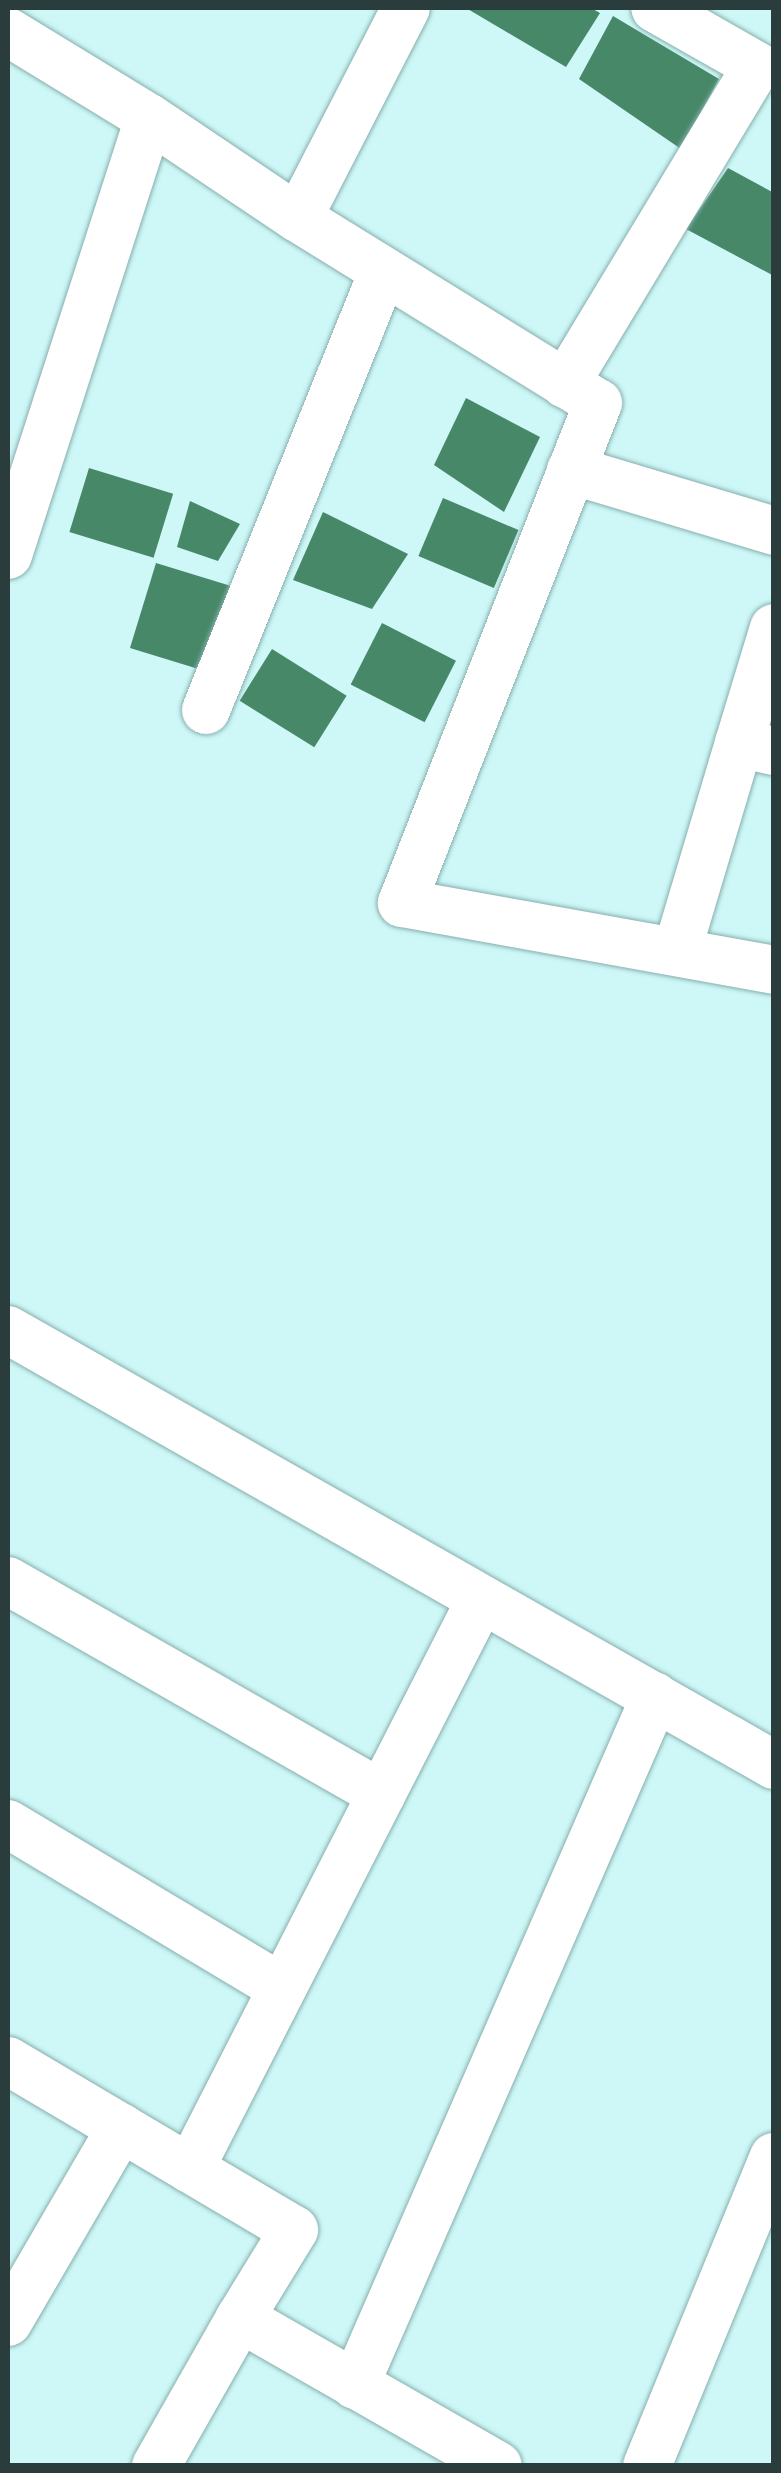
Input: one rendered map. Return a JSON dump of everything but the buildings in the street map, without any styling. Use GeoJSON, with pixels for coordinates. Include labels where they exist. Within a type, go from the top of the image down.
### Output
{"type":"FeatureCollection","features":[{"type":"Feature","properties":{"kind":"street"},"geometry":{"type":"LineString","coordinates":[[298,218],[406,8]]}},
{"type":"Feature","properties":{"kind":"street"},"geometry":{"type":"LineString","coordinates":[[566,384],[766,74],[655,8]]}},
{"type":"Feature","properties":{"kind":"street"},"geometry":{"type":"LineString","coordinates":[[8,32],[149,118],[298,218],[598,403],[402,903],[774,970]]}},
{"type":"Feature","properties":{"kind":"street"},"geometry":{"type":"LineString","coordinates":[[8,555],[21,461],[149,118]]}},
{"type":"Feature","properties":{"kind":"street"},"geometry":{"type":"LineString","coordinates":[[206,710],[383,271]]}},
{"type":"Feature","properties":{"kind":"street"},"geometry":{"type":"LineString","coordinates":[[571,470],[774,531]]}},
{"type":"Feature","properties":{"kind":"street"},"geometry":{"type":"LineString","coordinates":[[677,951],[756,747],[774,628]]}},
{"type":"Feature","properties":{"kind":"street"},"geometry":{"type":"LineString","coordinates":[[8,1330],[774,1765]]}},
{"type":"Feature","properties":{"kind":"street"},"geometry":{"type":"LineString","coordinates":[[8,1581],[382,1794]]}},
{"type":"Feature","properties":{"kind":"street"},"geometry":{"type":"LineString","coordinates":[[190,2169],[481,1599]]}},
{"type":"Feature","properties":{"kind":"street"},"geometry":{"type":"LineString","coordinates":[[354,2385],[655,1697]]}},
{"type":"Feature","properties":{"kind":"street"},"geometry":{"type":"LineString","coordinates":[[8,1824],[282,1988]]}},
{"type":"Feature","properties":{"kind":"street"},"geometry":{"type":"LineString","coordinates":[[8,2062],[294,2230],[156,2466]]}},
{"type":"Feature","properties":{"kind":"street"},"geometry":{"type":"LineString","coordinates":[[8,2322],[121,2128]]}},
{"type":"Feature","properties":{"kind":"street"},"geometry":{"type":"LineString","coordinates":[[647,2466],[774,2157]]}},
{"type":"Feature","properties":{"kind":"street"},"geometry":{"type":"LineString","coordinates":[[240,2318],[498,2466]]}}]}
